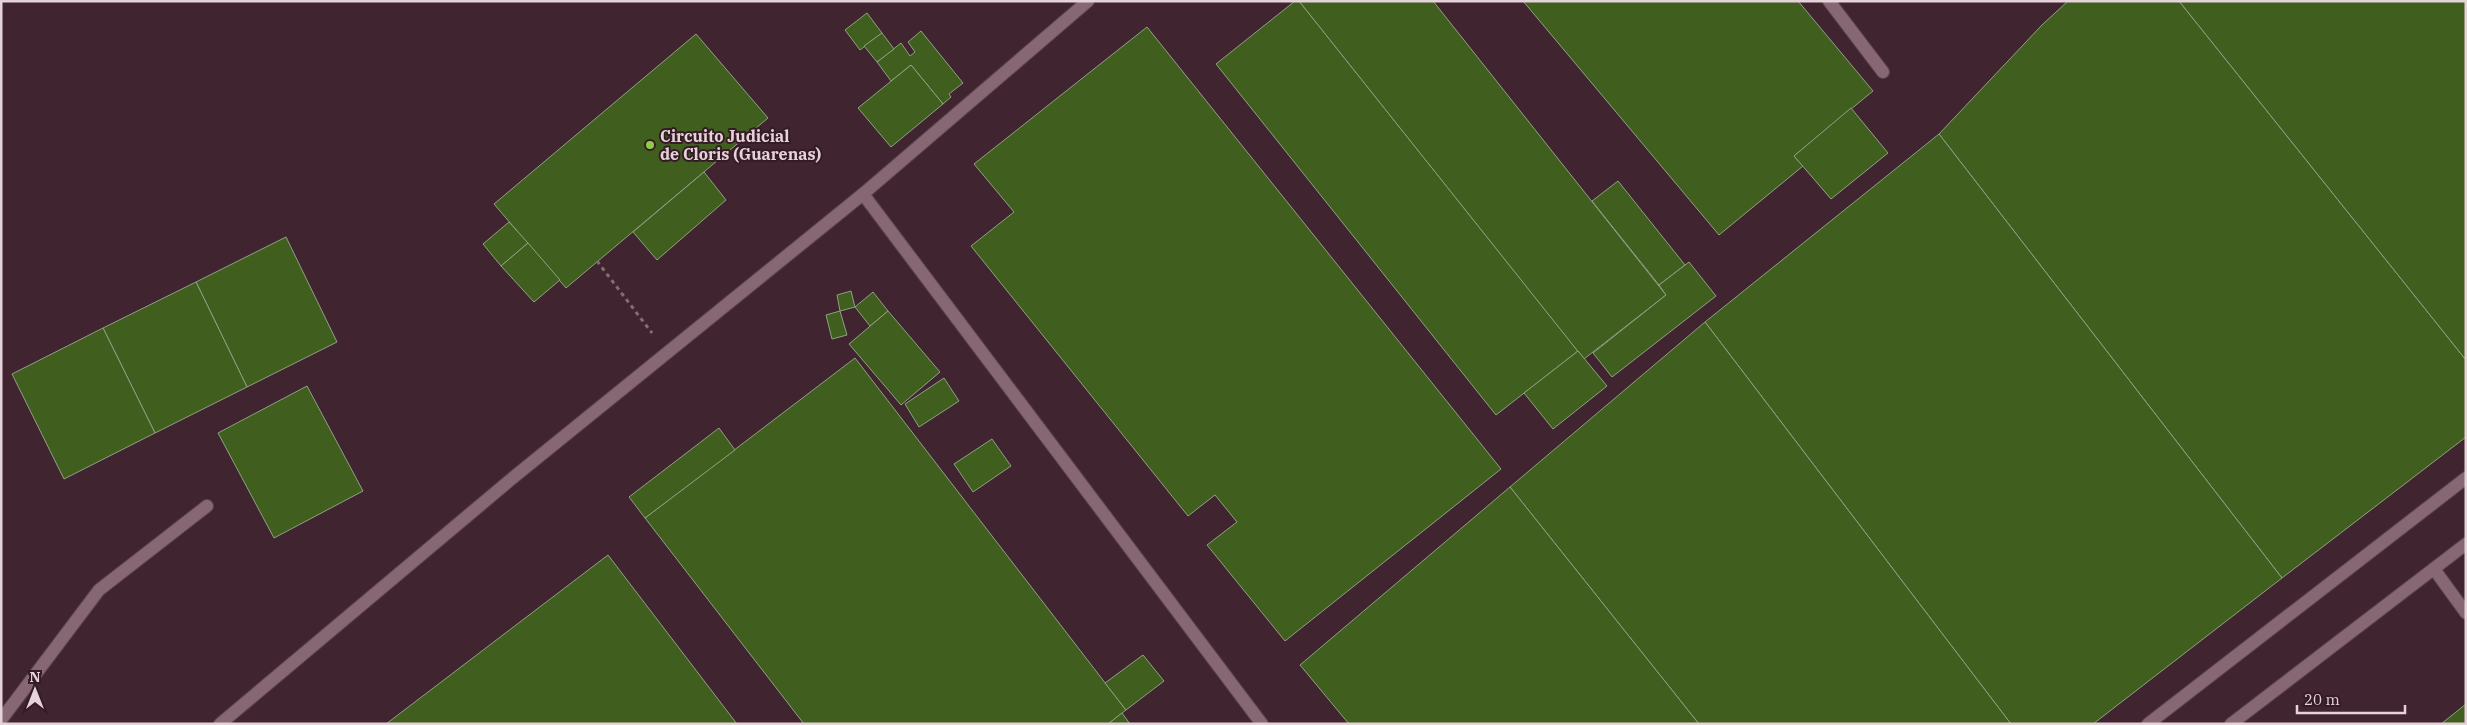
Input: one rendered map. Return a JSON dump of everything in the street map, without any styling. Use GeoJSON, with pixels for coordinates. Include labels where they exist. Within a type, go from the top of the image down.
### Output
{"type":"FeatureCollection","features":[{"type":"Feature","properties":{"kind":"street"},"geometry":{"type":"LineString","coordinates":[[220,724],[510,481],[863,194],[1088,1]]}},
{"type":"Feature","properties":{"kind":"street"},"geometry":{"type":"LineString","coordinates":[[1829,1],[1884,72]]}},
{"type":"Feature","properties":{"kind":"street"},"geometry":{"type":"LineString","coordinates":[[863,194],[1262,724]]}},
{"type":"Feature","properties":{"kind":"street"},"geometry":{"type":"LineString","coordinates":[[2148,724],[2466,478]]}},
{"type":"Feature","properties":{"kind":"street"},"geometry":{"type":"LineString","coordinates":[[1,720],[98,590],[207,506]]}},
{"type":"Feature","properties":{"kind":"street"},"geometry":{"type":"LineString","coordinates":[[2231,724],[2466,544]]}},
{"type":"Feature","properties":{"kind":"street"},"geometry":{"type":"LineString","coordinates":[[2434,569],[2466,612]]}},
{"type":"Feature","properties":{"kind":"path"},"geometry":{"type":"LineString","coordinates":[[597,262],[668,353]]}},
{"type":"Feature","properties":{"kind":"building"},"geometry":{"type":"Polygon","coordinates":[[[1295,1],[1299,1],[1578,351],[1496,415],[1216,64],[1295,1]]]}},
{"type":"Feature","properties":{"kind":"building"},"geometry":{"type":"Polygon","coordinates":[[[1299,1],[1433,1],[1666,295],[1584,359],[1299,1]]]}},
{"type":"Feature","properties":{"kind":"building"},"geometry":{"type":"Polygon","coordinates":[[[1523,1],[1798,1],[1873,91],[1794,156],[1803,166],[1719,235],[1523,1]]]}},
{"type":"Feature","properties":{"kind":"building"},"geometry":{"type":"Polygon","coordinates":[[[2068,1],[2179,1],[2466,360],[2466,437],[2282,578],[1939,134],[2042,25],[2068,1]]]}},
{"type":"Feature","properties":{"kind":"building"},"geometry":{"type":"Polygon","coordinates":[[[2179,1],[2466,1],[2466,360],[2179,1]]]}},
{"type":"Feature","properties":{"kind":"building"},"geometry":{"type":"Polygon","coordinates":[[[867,13],[882,33],[860,50],[845,30],[867,13]]]}},
{"type":"Feature","properties":{"kind":"building"},"geometry":{"type":"Polygon","coordinates":[[[1147,27],[1501,469],[1285,641],[1207,545],[1237,522],[1215,495],[1188,516],[971,246],[1014,212],[974,164],[1147,27]]]}},
{"type":"Feature","properties":{"kind":"building"},"geometry":{"type":"Polygon","coordinates":[[[921,31],[963,83],[949,94],[951,97],[943,104],[911,65],[891,81],[877,62],[901,43],[910,56],[915,52],[908,42],[921,31]]]}},
{"type":"Feature","properties":{"kind":"building"},"geometry":{"type":"Polygon","coordinates":[[[882,33],[894,49],[877,62],[864,46],[882,33]]]}},
{"type":"Feature","properties":{"kind":"building","name":"Circuito Judicial de Cloris (Guarenas)"},"geometry":{"type":"Polygon","coordinates":[[[696,34],[768,118],[566,288],[494,204],[696,34]]]}},
{"type":"Feature","properties":{"kind":"building"},"geometry":{"type":"Polygon","coordinates":[[[911,65],[943,104],[891,147],[858,108],[911,65]]]}},
{"type":"Feature","properties":{"kind":"building"},"geometry":{"type":"Polygon","coordinates":[[[1851,108],[1888,153],[1831,199],[1794,156],[1851,108]]]}},
{"type":"Feature","properties":{"kind":"building"},"geometry":{"type":"Polygon","coordinates":[[[1939,134],[2282,578],[2093,724],[2011,724],[1705,322],[1939,134]]]}},
{"type":"Feature","properties":{"kind":"building"},"geometry":{"type":"Polygon","coordinates":[[[704,172],[726,200],[657,260],[633,232],[704,172]]]}},
{"type":"Feature","properties":{"kind":"building"},"geometry":{"type":"Polygon","coordinates":[[[1618,181],[1685,265],[1659,285],[1592,201],[1618,181]]]}},
{"type":"Feature","properties":{"kind":"building"},"geometry":{"type":"Polygon","coordinates":[[[509,222],[528,243],[501,266],[483,244],[509,222]]]}},
{"type":"Feature","properties":{"kind":"building"},"geometry":{"type":"Polygon","coordinates":[[[286,237],[337,342],[247,387],[196,282],[286,237]]]}},
{"type":"Feature","properties":{"kind":"building"},"geometry":{"type":"Polygon","coordinates":[[[528,243],[560,280],[534,302],[501,266],[528,243]]]}},
{"type":"Feature","properties":{"kind":"building"},"geometry":{"type":"Polygon","coordinates":[[[1689,262],[1716,296],[1612,377],[1593,353],[1666,295],[1659,285],[1689,262]]]}},
{"type":"Feature","properties":{"kind":"building"},"geometry":{"type":"Polygon","coordinates":[[[196,282],[247,387],[155,433],[103,328],[196,282]]]}},
{"type":"Feature","properties":{"kind":"building"},"geometry":{"type":"Polygon","coordinates":[[[851,291],[855,307],[840,311],[837,295],[851,291]]]}},
{"type":"Feature","properties":{"kind":"building"},"geometry":{"type":"Polygon","coordinates":[[[873,292],[888,311],[870,326],[855,307],[873,292]]]}},
{"type":"Feature","properties":{"kind":"building"},"geometry":{"type":"Polygon","coordinates":[[[840,311],[847,335],[832,339],[826,315],[840,311]]]}},
{"type":"Feature","properties":{"kind":"building"},"geometry":{"type":"Polygon","coordinates":[[[888,311],[940,372],[901,405],[849,344],[888,311]]]}},
{"type":"Feature","properties":{"kind":"building"},"geometry":{"type":"Polygon","coordinates":[[[1705,322],[2011,724],[1699,724],[1510,487],[1705,322]]]}},
{"type":"Feature","properties":{"kind":"building"},"geometry":{"type":"Polygon","coordinates":[[[103,328],[155,433],[64,479],[12,374],[103,328]]]}},
{"type":"Feature","properties":{"kind":"building"},"geometry":{"type":"Polygon","coordinates":[[[1578,351],[1607,386],[1553,429],[1524,393],[1578,351]]]}},
{"type":"Feature","properties":{"kind":"building"},"geometry":{"type":"Polygon","coordinates":[[[855,358],[1126,710],[1108,724],[804,724],[645,518],[855,358]]]}},
{"type":"Feature","properties":{"kind":"building"},"geometry":{"type":"Polygon","coordinates":[[[944,378],[959,401],[919,427],[905,404],[944,378]]]}},
{"type":"Feature","properties":{"kind":"building"},"geometry":{"type":"Polygon","coordinates":[[[307,386],[363,491],[274,538],[218,433],[307,386]]]}},
{"type":"Feature","properties":{"kind":"building"},"geometry":{"type":"Polygon","coordinates":[[[719,428],[735,450],[645,518],[629,497],[719,428]]]}},
{"type":"Feature","properties":{"kind":"building"},"geometry":{"type":"Polygon","coordinates":[[[992,439],[1011,466],[973,492],[954,464],[992,439]]]}},
{"type":"Feature","properties":{"kind":"building"},"geometry":{"type":"Polygon","coordinates":[[[1510,487],[1699,724],[1349,724],[1300,665],[1510,487]]]}},
{"type":"Feature","properties":{"kind":"building"},"geometry":{"type":"Polygon","coordinates":[[[608,555],[737,724],[386,724],[608,555]]]}},
{"type":"Feature","properties":{"kind":"building"},"geometry":{"type":"Polygon","coordinates":[[[1143,655],[1164,681],[1126,710],[1105,683],[1143,655]]]}},
{"type":"Feature","properties":{"kind":"building"},"geometry":{"type":"Polygon","coordinates":[[[2466,704],[2466,724],[2441,724],[2466,704]]]}},
{"type":"Feature","properties":{"kind":"building"},"geometry":{"type":"Polygon","coordinates":[[[1122,713],[1130,724],[1108,724],[1122,713]]]}},
{"type":"Feature","properties":{"kind":"place","name":"Circuito Judicial de Cloris (Guarenas)"},"geometry":{"type":"Point","coordinates":[650,145]}}]}
